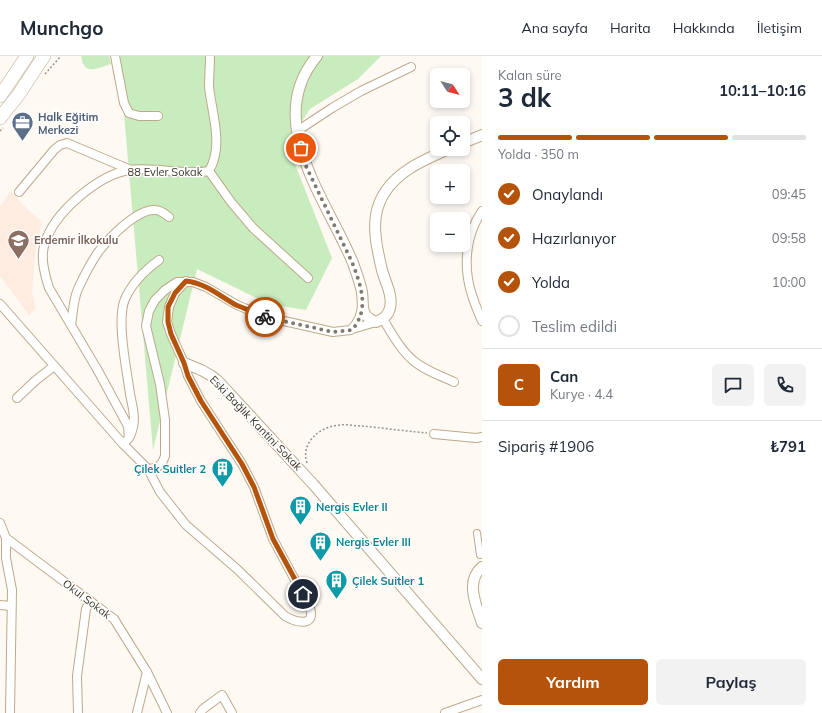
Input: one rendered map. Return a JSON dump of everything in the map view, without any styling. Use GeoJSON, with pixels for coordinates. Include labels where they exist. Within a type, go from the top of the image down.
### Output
{"type":"FeatureCollection","features":[{"type":"Feature","properties":{"kind":"highway"},"geometry":{"type":"LineString","coordinates":[[0,96],[27,56]]}},
{"type":"Feature","properties":{"kind":"highway"},"geometry":{"type":"LineString","coordinates":[[0,118],[19,94],[44,56]]}},
{"type":"Feature","properties":{"kind":"street"},"geometry":{"type":"LineString","coordinates":[[115,56],[124,103],[129,113],[139,116],[158,116]]}},
{"type":"Feature","properties":{"kind":"street","name":"88 Evler Sokak"},"geometry":{"type":"LineString","coordinates":[[129,438],[128,426],[49,288],[44,273],[42,257],[46,237],[60,217],[79,195],[113,174],[131,170],[158,170],[190,173],[209,171],[213,164],[216,149],[209,86],[210,56]]}},
{"type":"Feature","properties":{"kind":"street"},"geometry":{"type":"LineString","coordinates":[[317,56],[310,64],[301,80],[296,96],[297,131],[303,160],[352,262],[362,292],[361,316],[352,330]]}},
{"type":"Feature","properties":{"kind":"street"},"geometry":{"type":"LineString","coordinates":[[297,131],[332,108],[362,91],[410,67]]}},
{"type":"Feature","properties":{"kind":"street"},"geometry":{"type":"LineString","coordinates":[[470,140],[482,136]]}},
{"type":"Feature","properties":{"kind":"street"},"geometry":{"type":"LineString","coordinates":[[20,192],[54,150],[60,145],[67,143],[131,170]]}},
{"type":"Feature","properties":{"kind":"street"},"geometry":{"type":"LineString","coordinates":[[148,469],[156,468],[162,463],[165,456],[164,420],[160,384],[146,326],[149,311],[155,300],[165,290],[177,282],[186,281],[206,287],[237,305],[266,317],[333,332],[352,330],[379,320],[387,315],[390,308],[391,296],[382,270],[376,244],[375,223],[379,204],[389,187],[406,171],[433,156]]}},
{"type":"Feature","properties":{"kind":"street"},"geometry":{"type":"LineString","coordinates":[[209,171],[231,202],[253,228],[308,278]]}},
{"type":"Feature","properties":{"kind":"street"},"geometry":{"type":"LineString","coordinates":[[71,326],[77,291],[99,251],[115,234],[134,218],[145,212],[156,210],[169,217]]}},
{"type":"Feature","properties":{"kind":"street"},"geometry":{"type":"LineString","coordinates":[[482,211],[477,218],[468,242],[466,267],[470,291],[482,321]]}},
{"type":"Feature","properties":{"kind":"street"},"geometry":{"type":"LineString","coordinates":[[123,444],[129,438],[134,427],[134,412],[122,340],[124,301],[133,285],[141,275],[159,260]]}},
{"type":"Feature","properties":{"kind":"street"},"geometry":{"type":"LineString","coordinates":[[0,304],[123,444],[148,469],[160,492],[186,525],[237,569],[285,616],[300,622],[307,621],[311,617],[312,613],[273,539],[254,487],[242,464],[201,401],[188,376],[171,334],[168,322],[168,307],[175,293],[186,281]]}},
{"type":"Feature","properties":{"kind":"street"},"geometry":{"type":"LineString","coordinates":[[362,306],[364,314],[368,319],[379,320],[401,348],[415,362],[431,372],[454,382]]}},
{"type":"Feature","properties":{"kind":"street","name":"Eski Bağlık Kantini Sokak"},"geometry":{"type":"LineString","coordinates":[[184,363],[204,371],[215,378],[322,494],[482,679]]}},
{"type":"Feature","properties":{"kind":"street"},"geometry":{"type":"LineString","coordinates":[[17,398],[54,366]]}},
{"type":"Feature","properties":{"kind":"street"},"geometry":{"type":"LineString","coordinates":[[434,434],[476,438],[482,437]]}},
{"type":"Feature","properties":{"kind":"street"},"geometry":{"type":"LineString","coordinates":[[0,523],[6,538],[6,558],[12,590],[10,713]]}},
{"type":"Feature","properties":{"kind":"street"},"geometry":{"type":"LineString","coordinates":[[477,533],[480,555]]}},
{"type":"Feature","properties":{"kind":"street","name":"Okul Sokak"},"geometry":{"type":"LineString","coordinates":[[6,538],[114,619],[147,672],[167,713]]}},
{"type":"Feature","properties":{"kind":"street"},"geometry":{"type":"LineString","coordinates":[[482,567],[474,576],[473,586],[475,602],[482,623]]}},
{"type":"Feature","properties":{"kind":"street"},"geometry":{"type":"LineString","coordinates":[[78,713],[77,676],[86,608],[90,601]]}},
{"type":"Feature","properties":{"kind":"street"},"geometry":{"type":"LineString","coordinates":[[0,605],[11,606]]}},
{"type":"Feature","properties":{"kind":"street"},"geometry":{"type":"LineString","coordinates":[[137,713],[147,672]]}},
{"type":"Feature","properties":{"kind":"street"},"geometry":{"type":"LineString","coordinates":[[200,713],[222,695],[232,713]]}},
{"type":"Feature","properties":{"kind":"street"},"geometry":{"type":"LineString","coordinates":[[445,713],[482,700]]}},
{"type":"Feature","properties":{"kind":"path"},"geometry":{"type":"LineString","coordinates":[[310,467],[304,456],[306,446],[312,437],[322,430],[339,424],[434,434]]}},
{"type":"Feature","properties":{"kind":"shaded area","name":"Erdemir İlkokulu"},"geometry":{"type":"Polygon","coordinates":[[[11,191],[25,207],[42,222],[36,246],[32,292],[36,309],[29,315],[0,276],[0,206],[11,191]]]}},
{"type":"Feature","properties":{"kind":"green space"},"geometry":{"type":"Polygon","coordinates":[[[81,56],[109,56],[111,64],[96,69],[89,69],[83,64],[81,56]]]}},
{"type":"Feature","properties":{"kind":"green space"},"geometry":{"type":"Polygon","coordinates":[[[119,56],[381,56],[358,79],[310,109],[287,144],[332,258],[306,310],[269,304],[197,269],[153,450],[119,56]]]}},
{"type":"Feature","properties":{"kind":"way so far"},"geometry":{"type":"LineString","coordinates":[[265,317],[333,332],[352,330],[361,316],[362,292],[358,278],[352,262],[303,160],[301,148]]}},
{"type":"Feature","properties":{"kind":"place","name":"Halk Eğitim Merkezi"},"geometry":{"type":"Point","coordinates":[23,142]}},
{"type":"Feature","properties":{"kind":"place","name":"Erdemir İlkokulu"},"geometry":{"type":"Point","coordinates":[18,260]}},
{"type":"Feature","properties":{"kind":"place","name":"Çilek Suitler 2"},"geometry":{"type":"Point","coordinates":[222,488]}},
{"type":"Feature","properties":{"kind":"place","name":"Nergis Evler II"},"geometry":{"type":"Point","coordinates":[300,526]}},
{"type":"Feature","properties":{"kind":"place","name":"Nergis Evler III"},"geometry":{"type":"Point","coordinates":[320,562]}},
{"type":"Feature","properties":{"kind":"place","name":"Çilek Suitler 1"},"geometry":{"type":"Point","coordinates":[337,600]}},
{"type":"Feature","properties":{"kind":"route"},"geometry":{"type":"LineString","coordinates":[[265,317],[237,305],[206,287],[186,281],[175,293],[168,307],[168,322],[171,334],[188,376],[201,401],[242,464],[254,487],[273,539],[303,594]]}}]}
